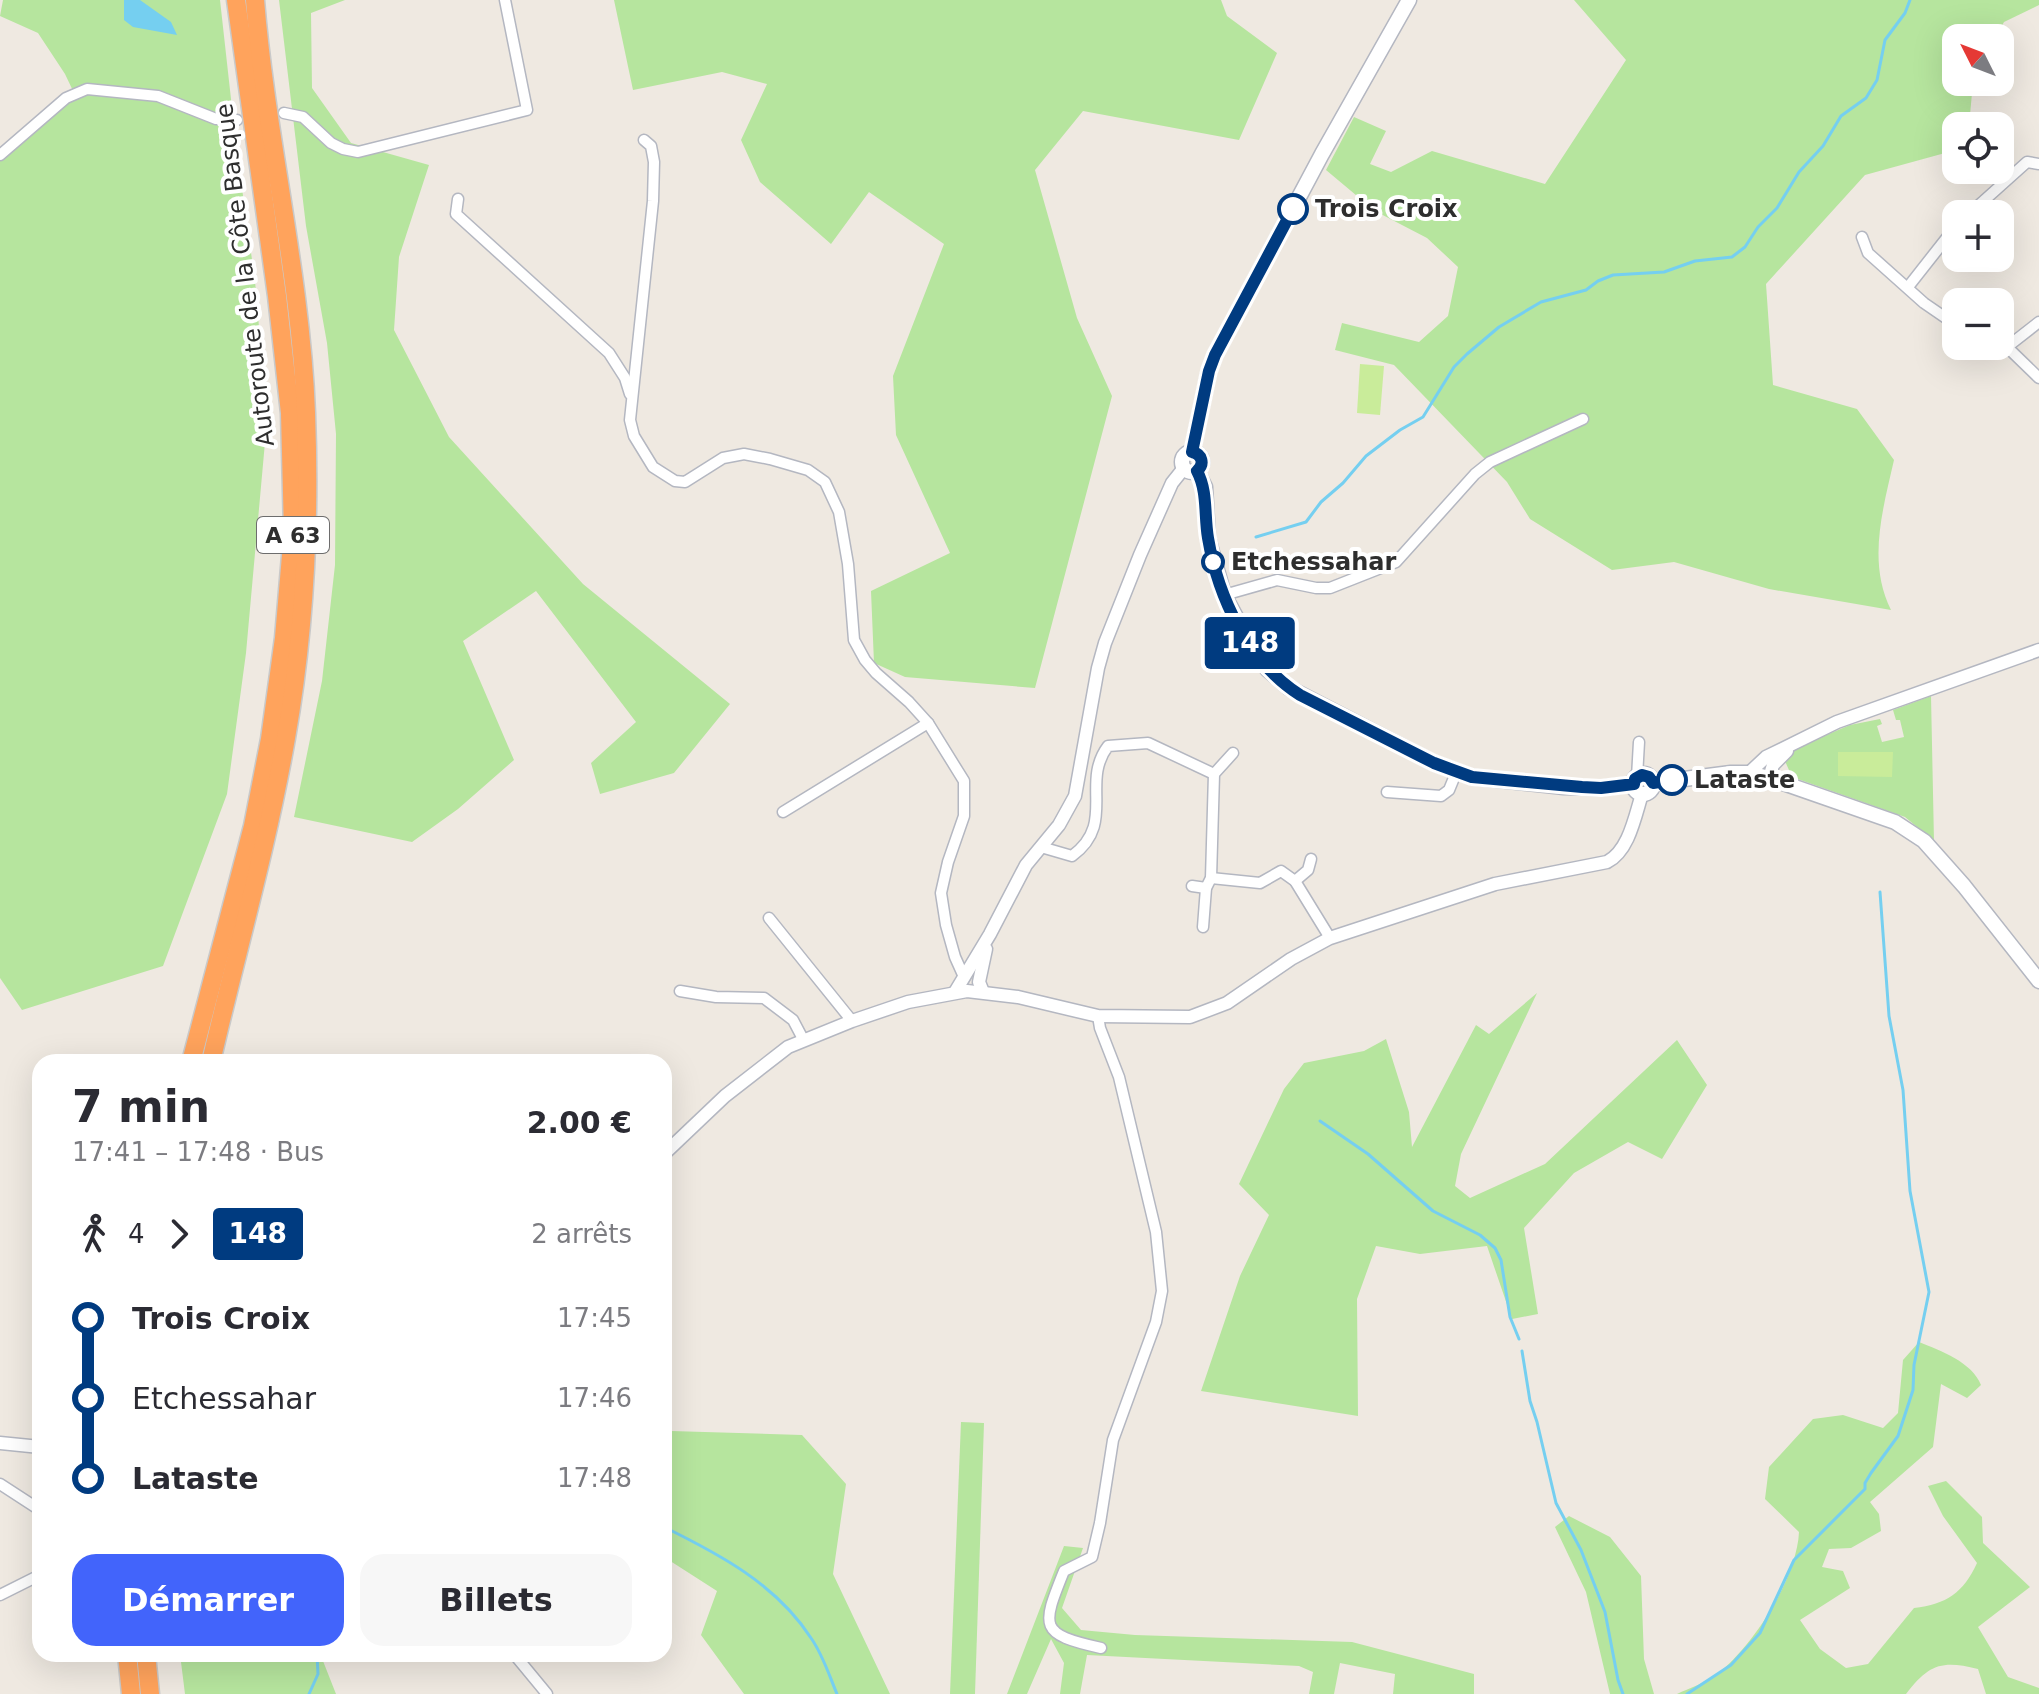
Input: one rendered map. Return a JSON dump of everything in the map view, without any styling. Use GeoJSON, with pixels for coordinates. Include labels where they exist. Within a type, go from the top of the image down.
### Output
{"type":"FeatureCollection","features":[{"type":"Feature","properties":{"kind":"highway","name":"Autoroute de la Côte Basque"},"geometry":{"type":"LineString","coordinates":[[193,1054],[253,826],[270,739],[284,638],[293,532],[290,413],[236,0]]}},
{"type":"Feature","properties":{"kind":"highway","name":"Autoroute de la Côte Basque"},"geometry":{"type":"LineString","coordinates":[[213,1054],[286,739],[300,638],[308,533],[306,411],[297,316],[259,53],[255,0]]}},
{"type":"Feature","properties":{"kind":"highway"},"geometry":{"type":"LineString","coordinates":[[128,1662],[131,1694]]}},
{"type":"Feature","properties":{"kind":"highway"},"geometry":{"type":"LineString","coordinates":[[147,1662],[150,1694]]}},
{"type":"Feature","properties":{"kind":"main road"},"geometry":{"type":"LineString","coordinates":[[1406,6],[1209,371],[1192,452],[1199,454],[1202,466],[1191,470],[1205,487],[1208,538],[1224,595],[1254,650],[1267,669],[1289,688],[1456,773],[1487,781],[1564,787],[1638,785],[1649,792],[1653,783],[1749,773],[1895,822],[1924,841],[2039,981]]}},
{"type":"Feature","properties":{"kind":"street"},"geometry":{"type":"LineString","coordinates":[[284,113],[303,117],[331,143],[358,152],[527,110],[505,0]]}},
{"type":"Feature","properties":{"kind":"street"},"geometry":{"type":"LineString","coordinates":[[0,155],[66,98],[87,89],[158,96],[216,119],[237,120]]}},
{"type":"Feature","properties":{"kind":"street"},"geometry":{"type":"LineString","coordinates":[[644,140],[651,146],[654,162],[653,201],[630,420],[634,436],[653,467],[675,481],[685,482],[723,458],[744,454],[808,470],[825,482],[839,512],[845,543],[854,640],[876,673],[928,723],[964,781],[964,816],[948,862],[941,906],[953,949],[972,972],[983,992]]}},
{"type":"Feature","properties":{"kind":"street"},"geometry":{"type":"LineString","coordinates":[[1985,200],[2027,162],[2039,164]]}},
{"type":"Feature","properties":{"kind":"street"},"geometry":{"type":"LineString","coordinates":[[458,199],[456,214],[609,353],[625,378],[632,400]]}},
{"type":"Feature","properties":{"kind":"street"},"geometry":{"type":"LineString","coordinates":[[1862,237],[1868,253],[1942,315]]}},
{"type":"Feature","properties":{"kind":"street"},"geometry":{"type":"LineString","coordinates":[[1908,287],[1942,244]]}},
{"type":"Feature","properties":{"kind":"street"},"geometry":{"type":"LineString","coordinates":[[2014,338],[2039,322]]}},
{"type":"Feature","properties":{"kind":"street"},"geometry":{"type":"LineString","coordinates":[[2014,354],[2039,378]]}},
{"type":"Feature","properties":{"kind":"street"},"geometry":{"type":"LineString","coordinates":[[1224,595],[1277,580],[1330,588],[1385,567],[1405,553],[1475,474],[1490,462],[1583,419]]}},
{"type":"Feature","properties":{"kind":"street"},"geometry":{"type":"LineString","coordinates":[[955,992],[972,972],[1026,865],[1066,814],[1075,796],[1105,643],[1172,483],[1191,470]]}},
{"type":"Feature","properties":{"kind":"street"},"geometry":{"type":"LineString","coordinates":[[1749,773],[1766,757],[1837,722],[2039,650]]}},
{"type":"Feature","properties":{"kind":"street"},"geometry":{"type":"LineString","coordinates":[[783,812],[928,723]]}},
{"type":"Feature","properties":{"kind":"street"},"geometry":{"type":"LineString","coordinates":[[672,1147],[760,1067],[803,1039],[908,1002],[955,992],[983,992],[1098,1016],[1190,1017],[1227,1003],[1291,959],[1330,938],[1495,884],[1607,862],[1616,858],[1632,824],[1638,785],[1639,742]]}},
{"type":"Feature","properties":{"kind":"street"},"geometry":{"type":"LineString","coordinates":[[1041,847],[1072,856],[1086,846],[1095,825],[1097,760],[1108,746],[1148,743],[1214,774]]}},
{"type":"Feature","properties":{"kind":"street"},"geometry":{"type":"LineString","coordinates":[[1769,778],[1773,765],[1794,744]]}},
{"type":"Feature","properties":{"kind":"street"},"geometry":{"type":"LineString","coordinates":[[1203,927],[1214,774],[1233,753]]}},
{"type":"Feature","properties":{"kind":"street"},"geometry":{"type":"LineString","coordinates":[[1387,792],[1441,796],[1449,790],[1456,773]]}},
{"type":"Feature","properties":{"kind":"street"},"geometry":{"type":"LineString","coordinates":[[1295,881],[1308,870],[1311,859]]}},
{"type":"Feature","properties":{"kind":"street"},"geometry":{"type":"LineString","coordinates":[[1192,886],[1260,883],[1281,871],[1295,881],[1330,938]]}},
{"type":"Feature","properties":{"kind":"street"},"geometry":{"type":"LineString","coordinates":[[769,918],[852,1021]]}},
{"type":"Feature","properties":{"kind":"street"},"geometry":{"type":"LineString","coordinates":[[680,991],[716,997],[764,998],[793,1020],[803,1039]]}},
{"type":"Feature","properties":{"kind":"street"},"geometry":{"type":"LineString","coordinates":[[1098,1016],[1119,1077],[1156,1232],[1162,1291],[1156,1322],[1113,1440],[1092,1557],[1064,1571],[1051,1609],[1050,1628],[1056,1635],[1101,1648]]}},
{"type":"Feature","properties":{"kind":"street"},"geometry":{"type":"LineString","coordinates":[[0,1443],[32,1446]]}},
{"type":"Feature","properties":{"kind":"street"},"geometry":{"type":"LineString","coordinates":[[0,1484],[32,1505]]}},
{"type":"Feature","properties":{"kind":"street"},"geometry":{"type":"LineString","coordinates":[[0,1595],[32,1579]]}},
{"type":"Feature","properties":{"kind":"street"},"geometry":{"type":"LineString","coordinates":[[521,1662],[547,1694]]}},
{"type":"Feature","properties":{"kind":"green space"},"geometry":{"type":"Polygon","coordinates":[[[3,0],[220,0],[255,281],[267,420],[246,653],[227,794],[163,966],[22,1010],[0,978],[0,159],[75,95],[38,33],[0,16],[3,0]]]}},
{"type":"Feature","properties":{"kind":"green space"},"geometry":{"type":"Polygon","coordinates":[[[279,0],[345,0],[311,13],[312,88],[351,143],[429,165],[399,257],[394,330],[449,437],[583,584],[730,704],[674,773],[600,794],[591,763],[636,722],[536,591],[463,641],[514,760],[458,809],[412,842],[294,817],[322,681],[335,565],[336,434],[327,343],[306,226],[279,0]]]}},
{"type":"Feature","properties":{"kind":"green space"},"geometry":{"type":"Polygon","coordinates":[[[614,0],[1221,0],[1227,16],[1277,53],[1239,140],[1083,111],[1035,170],[1077,318],[1112,396],[1035,688],[905,677],[874,663],[871,591],[950,553],[896,435],[893,376],[944,244],[869,192],[831,244],[760,182],[741,140],[767,84],[722,72],[633,90],[614,0]]]}},
{"type":"Feature","properties":{"kind":"green space"},"geometry":{"type":"Polygon","coordinates":[[[1574,0],[2039,0],[2039,5],[2003,24],[1942,24],[1942,96],[1972,96],[1970,112],[1942,112],[1942,154],[1865,175],[1766,284],[1773,385],[1857,409],[1894,460],[1879,535],[1880,573],[1891,610],[1769,589],[1674,562],[1612,570],[1530,519],[1507,482],[1394,365],[1335,350],[1342,323],[1419,342],[1448,316],[1458,267],[1427,238],[1375,211],[1326,170],[1354,117],[1386,131],[1370,164],[1391,172],[1432,151],[1545,184],[1626,60],[1574,0]]]}},
{"type":"Feature","properties":{"kind":"green space"},"geometry":{"type":"Polygon","coordinates":[[[1360,364],[1384,366],[1380,415],[1357,413],[1360,364]]]}},
{"type":"Feature","properties":{"kind":"green space"},"geometry":{"type":"Polygon","coordinates":[[[1931,696],[1934,841],[1905,817],[1792,777],[1785,761],[1798,747],[1850,725],[1880,719],[1882,724],[1877,726],[1882,742],[1904,737],[1900,720],[1896,720],[1893,710],[1931,696]]]}},
{"type":"Feature","properties":{"kind":"green space"},"geometry":{"type":"Polygon","coordinates":[[[1838,752],[1893,752],[1892,777],[1838,776],[1838,752]]]}},
{"type":"Feature","properties":{"kind":"green space"},"geometry":{"type":"Polygon","coordinates":[[[1537,993],[1461,1154],[1455,1186],[1470,1198],[1545,1164],[1677,1040],[1707,1085],[1662,1159],[1628,1142],[1574,1173],[1524,1228],[1538,1314],[1512,1319],[1487,1246],[1420,1254],[1376,1246],[1357,1299],[1358,1416],[1201,1391],[1240,1276],[1269,1215],[1239,1184],[1284,1089],[1304,1063],[1364,1051],[1386,1039],[1409,1112],[1412,1147],[1476,1025],[1489,1034],[1537,993]]]}},
{"type":"Feature","properties":{"kind":"green space"},"geometry":{"type":"Polygon","coordinates":[[[1919,1342],[1963,1364],[1981,1385],[1967,1398],[1941,1384],[1933,1447],[1870,1502],[1879,1514],[1881,1531],[1851,1548],[1829,1549],[1822,1567],[1843,1571],[1850,1588],[1800,1620],[1820,1649],[1846,1668],[1868,1664],[1914,1608],[1936,1604],[1960,1589],[1977,1563],[1943,1516],[1928,1486],[1946,1481],[1982,1517],[1983,1543],[2030,1587],[1978,1627],[2008,1677],[2039,1688],[2039,1694],[1986,1694],[1978,1669],[1945,1665],[1922,1676],[1906,1694],[1677,1694],[1712,1678],[1730,1663],[1758,1630],[1782,1590],[1799,1532],[1765,1499],[1769,1467],[1813,1419],[1843,1415],[1883,1428],[1898,1413],[1903,1360],[1919,1342]]]}},
{"type":"Feature","properties":{"kind":"green space"},"geometry":{"type":"Polygon","coordinates":[[[961,1422],[984,1423],[975,1694],[950,1694],[961,1422]]]}},
{"type":"Feature","properties":{"kind":"green space"},"geometry":{"type":"Polygon","coordinates":[[[672,1431],[802,1435],[846,1484],[833,1574],[890,1694],[744,1694],[701,1635],[717,1591],[672,1562],[672,1431]]]}},
{"type":"Feature","properties":{"kind":"green space"},"geometry":{"type":"Polygon","coordinates":[[[1569,1516],[1610,1537],[1641,1576],[1644,1659],[1654,1694],[1610,1694],[1586,1592],[1555,1527],[1569,1516]]]}},
{"type":"Feature","properties":{"kind":"green space"},"geometry":{"type":"Polygon","coordinates":[[[1064,1546],[1083,1548],[1062,1608],[1081,1630],[1135,1635],[1352,1642],[1474,1674],[1474,1694],[1393,1694],[1395,1674],[1340,1663],[1334,1694],[1309,1694],[1313,1672],[1299,1666],[1087,1655],[1080,1694],[1060,1694],[1064,1663],[1051,1639],[1027,1694],[1007,1694],[1064,1546]]]}},
{"type":"Feature","properties":{"kind":"green space"},"geometry":{"type":"Polygon","coordinates":[[[181,1662],[323,1662],[336,1694],[185,1694],[181,1662]]]}},
{"type":"Feature","properties":{"kind":"water"},"geometry":{"type":"Polygon","coordinates":[[[124,0],[140,0],[171,22],[177,35],[133,27],[124,20],[124,0]]]}},
{"type":"Feature","properties":{"kind":"waterway"},"geometry":{"type":"LineString","coordinates":[[1256,537],[1306,522],[1366,456],[1423,417],[1454,367],[1467,354],[1499,327],[1541,302],[1586,290],[1613,275],[1664,272],[1695,261],[1732,257],[1745,247],[1758,227],[1777,208],[1799,172],[1823,146],[1841,116],[1866,98],[1877,80],[1885,40],[1905,13],[1910,0]]}},
{"type":"Feature","properties":{"kind":"waterway"},"geometry":{"type":"LineString","coordinates":[[1687,1694],[1731,1665],[1760,1633],[1794,1560],[1865,1489],[1871,1473],[1898,1436],[1913,1390],[1914,1365],[1929,1292],[1910,1191],[1903,1090],[1889,1016],[1880,892]]}},
{"type":"Feature","properties":{"kind":"waterway"},"geometry":{"type":"LineString","coordinates":[[1320,1121],[1368,1154],[1433,1211],[1480,1235],[1495,1248],[1501,1260],[1510,1317],[1519,1339]]}},
{"type":"Feature","properties":{"kind":"waterway"},"geometry":{"type":"LineString","coordinates":[[1522,1351],[1530,1401],[1556,1503],[1581,1550],[1605,1612],[1623,1694]]}},
{"type":"Feature","properties":{"kind":"waterway"},"geometry":{"type":"LineString","coordinates":[[672,1531],[745,1572],[781,1602],[815,1645],[837,1694]]}},
{"type":"Feature","properties":{"kind":"waterway"},"geometry":{"type":"LineString","coordinates":[[309,1694],[318,1674],[317,1662]]}},
{"type":"Feature","properties":{"kind":"bus line","name":"148"},"geometry":{"type":"LineString","coordinates":[[1293,209],[1215,355],[1192,452],[1202,459],[1202,466],[1197,471],[1205,487],[1205,517],[1214,565],[1224,595],[1254,650],[1277,679],[1300,695],[1458,774],[1487,781],[1564,787],[1601,788],[1634,784],[1639,775],[1647,775],[1653,783],[1672,780]]}},
{"type":"Feature","properties":{"kind":"place","name":"Trois Croix"},"geometry":{"type":"Point","coordinates":[1293,209]}},
{"type":"Feature","properties":{"kind":"place","name":"Etchessahar"},"geometry":{"type":"Point","coordinates":[1213,562]}},
{"type":"Feature","properties":{"kind":"place","name":"Lataste"},"geometry":{"type":"Point","coordinates":[1672,780]}}]}
